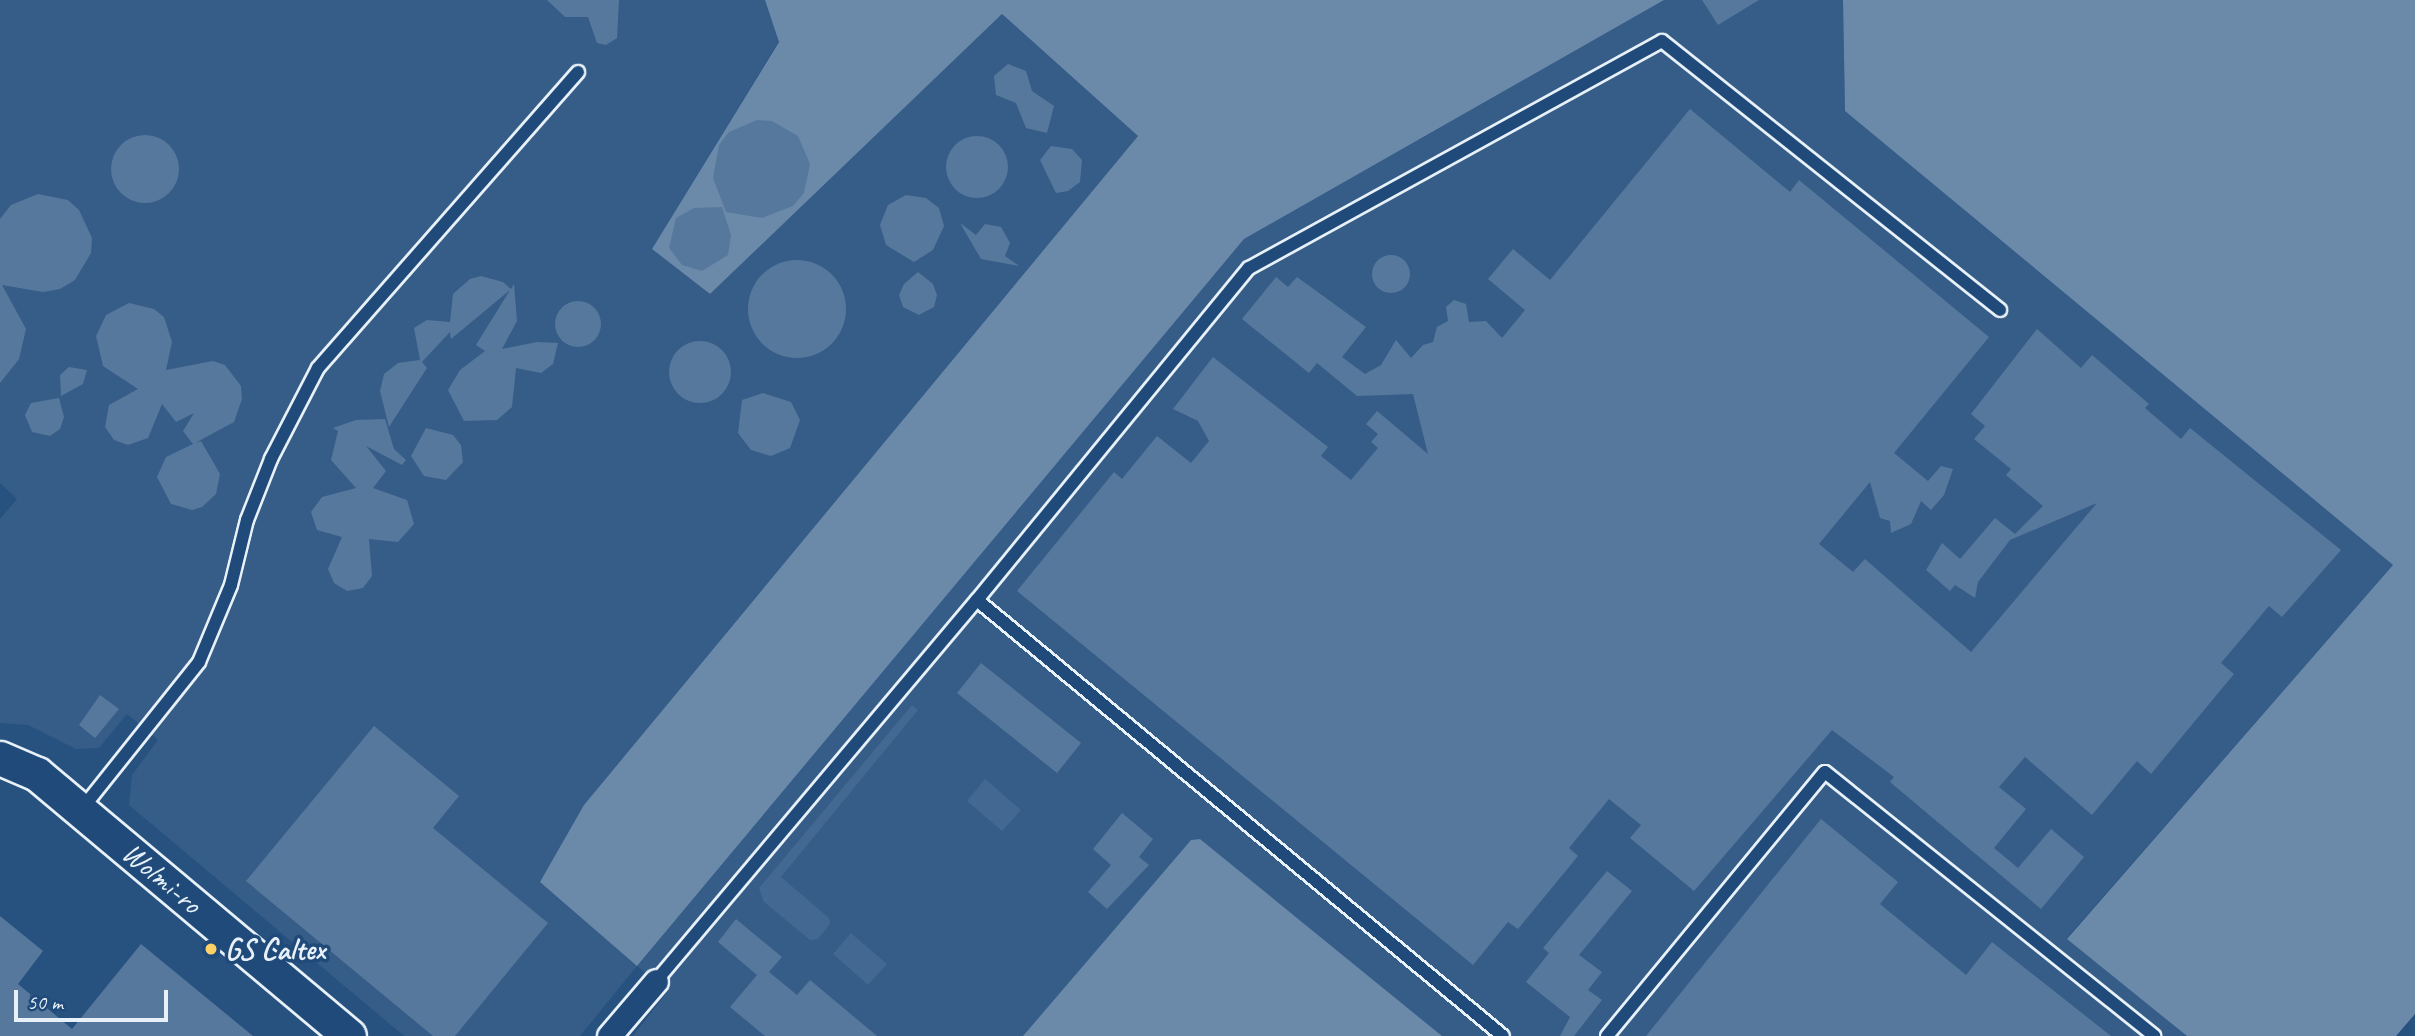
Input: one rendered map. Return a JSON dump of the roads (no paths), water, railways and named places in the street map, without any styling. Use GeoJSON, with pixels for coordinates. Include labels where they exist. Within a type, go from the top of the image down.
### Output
{"type":"FeatureCollection","features":[{"type":"Feature","properties":{"kind":"main road","name":"Wolmi-ro"},"geometry":{"type":"LineString","coordinates":[[0,758],[37,774],[349,1036]]}},
{"type":"Feature","properties":{"kind":"street"},"geometry":{"type":"LineString","coordinates":[[609,1036],[656,981]]}},
{"type":"Feature","properties":{"kind":"lane"},"geometry":{"type":"LineString","coordinates":[[656,981],[977,600],[1249,268],[1662,41],[2000,310]]}},
{"type":"Feature","properties":{"kind":"lane"},"geometry":{"type":"LineString","coordinates":[[81,810],[199,662],[231,585],[247,520],[271,459],[318,368],[578,72]]}},
{"type":"Feature","properties":{"kind":"lane"},"geometry":{"type":"LineString","coordinates":[[977,600],[1503,1036]]}},
{"type":"Feature","properties":{"kind":"lane"},"geometry":{"type":"LineString","coordinates":[[1607,1036],[1825,772],[2154,1036]]}},
{"type":"Feature","properties":{"kind":"place","name":"GS Caltex"},"geometry":{"type":"Point","coordinates":[211,949]}}]}
